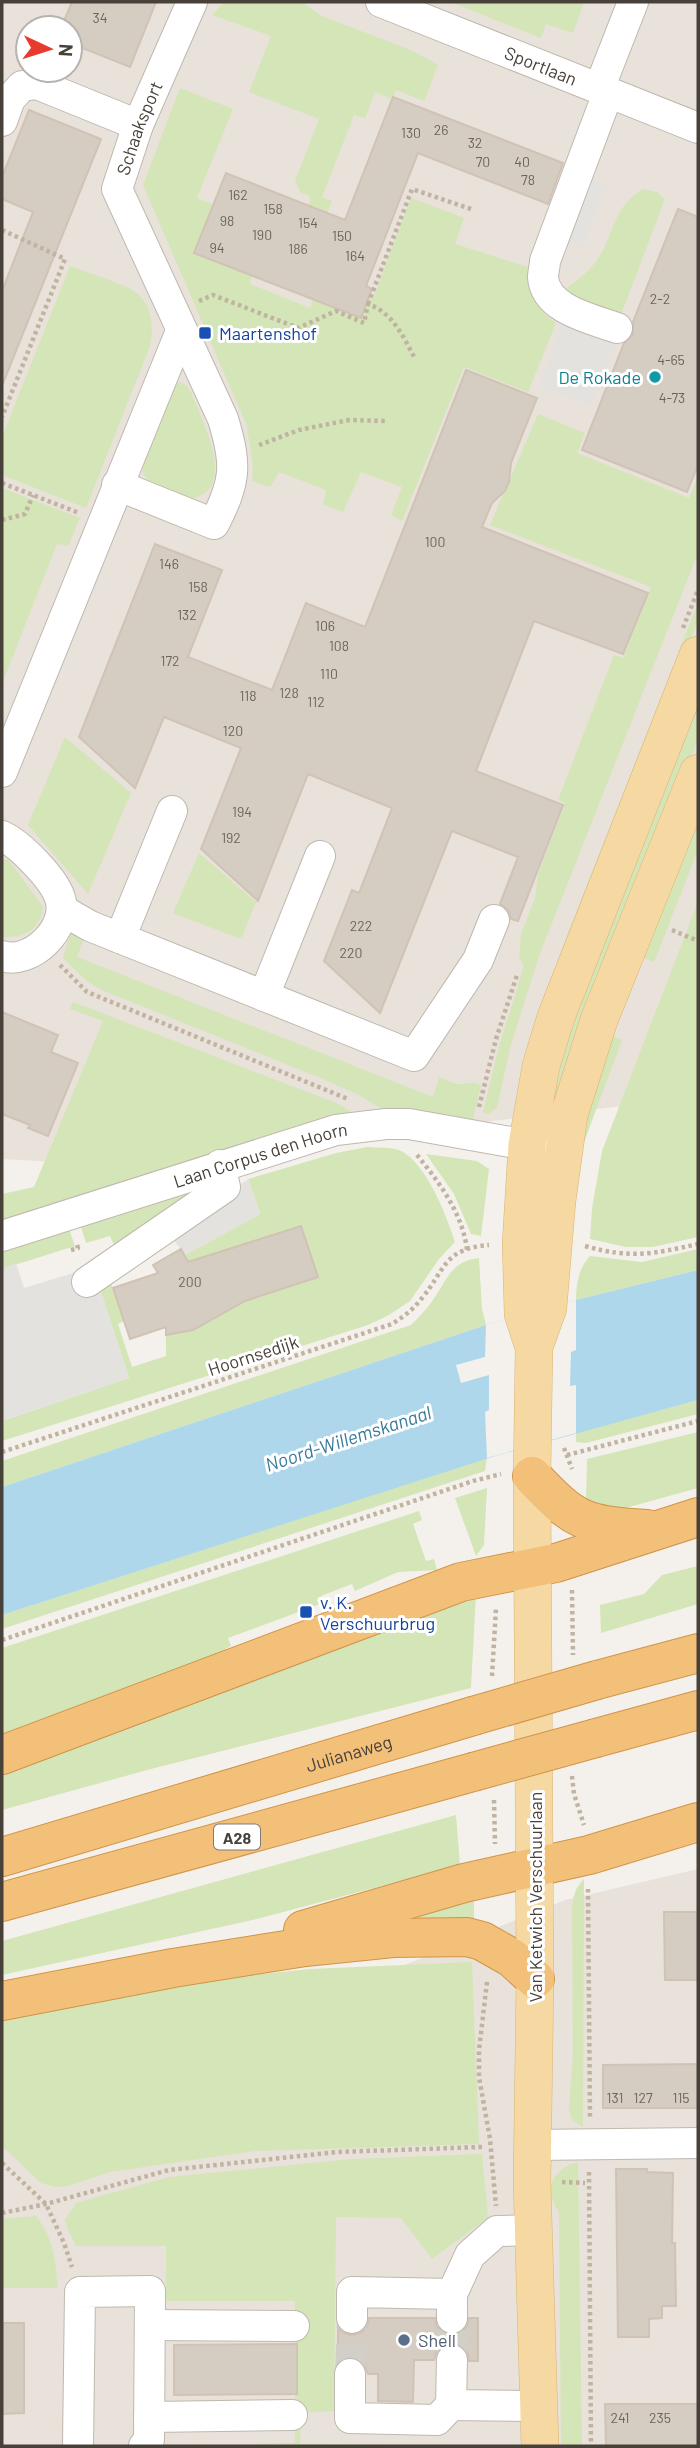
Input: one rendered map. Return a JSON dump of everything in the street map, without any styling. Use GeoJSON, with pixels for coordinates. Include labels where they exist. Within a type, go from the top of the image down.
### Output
{"type":"FeatureCollection","features":[{"type":"Feature","properties":{"kind":"highway"},"geometry":{"type":"LineString","coordinates":[[522,1464],[572,1514],[604,1526],[656,1529]]}},
{"type":"Feature","properties":{"kind":"highway"},"geometry":{"type":"LineString","coordinates":[[2,1755],[461,1582],[515,1572],[606,1549],[656,1529],[698,1517]]}},
{"type":"Feature","properties":{"kind":"highway","name":"Julianaweg"},"geometry":{"type":"LineString","coordinates":[[2,1857],[473,1716],[585,1669],[698,1653]]}},
{"type":"Feature","properties":{"kind":"highway","name":"A28"},"geometry":{"type":"LineString","coordinates":[[2,1902],[483,1782],[584,1751],[698,1710]]}},
{"type":"Feature","properties":{"kind":"highway"},"geometry":{"type":"LineString","coordinates":[[173,1968],[494,1876],[589,1855],[698,1822]]}},
{"type":"Feature","properties":{"kind":"highway"},"geometry":{"type":"LineString","coordinates":[[2,2001],[173,1968],[305,1947],[393,1938],[467,1937],[512,1958],[535,1979]]}},
{"type":"Feature","properties":{"kind":"main road"},"geometry":{"type":"LineString","coordinates":[[535,1323],[521,1244],[527,1144],[541,1066],[556,1017],[698,655]]}},
{"type":"Feature","properties":{"kind":"main road"},"geometry":{"type":"LineString","coordinates":[[535,1323],[569,1115],[599,1020],[698,773]]}},
{"type":"Feature","properties":{"kind":"main road","name":"Van Ketwich Verschuurlaan"},"geometry":{"type":"LineString","coordinates":[[535,1323],[515,1572],[535,1867],[533,2230],[540,2446]]}},
{"type":"Feature","properties":{"kind":"street","name":"Schaaksport"},"geometry":{"type":"LineString","coordinates":[[117,485],[214,524],[226,500],[234,467],[223,419],[117,189],[138,125],[192,2]]}},
{"type":"Feature","properties":{"kind":"street","name":"Sportlaan"},"geometry":{"type":"LineString","coordinates":[[381,2],[698,128]]}},
{"type":"Feature","properties":{"kind":"street"},"geometry":{"type":"LineString","coordinates":[[617,328],[562,307],[554,299],[543,279],[545,261],[633,2]]}},
{"type":"Feature","properties":{"kind":"street"},"geometry":{"type":"LineString","coordinates":[[2,121],[10,99],[22,86],[37,84],[138,125]]}},
{"type":"Feature","properties":{"kind":"street"},"geometry":{"type":"LineString","coordinates":[[2,772],[117,485],[177,322]]}},
{"type":"Feature","properties":{"kind":"street"},"geometry":{"type":"LineString","coordinates":[[120,938],[172,811]]}},
{"type":"Feature","properties":{"kind":"street"},"geometry":{"type":"LineString","coordinates":[[2,836],[40,867],[60,897],[62,911],[41,947],[25,957],[2,956]]}},
{"type":"Feature","properties":{"kind":"street"},"geometry":{"type":"LineString","coordinates":[[264,996],[320,856]]}},
{"type":"Feature","properties":{"kind":"street"},"geometry":{"type":"LineString","coordinates":[[62,911],[90,926],[414,1056],[478,960],[494,920]]}},
{"type":"Feature","properties":{"kind":"street","name":"Laan Corpus den Hoorn"},"geometry":{"type":"LineString","coordinates":[[2,1236],[336,1130],[409,1124],[563,1152]]}},
{"type":"Feature","properties":{"kind":"street"},"geometry":{"type":"LineString","coordinates":[[87,1282],[226,1188],[220,1166]]}},
{"type":"Feature","properties":{"kind":"street"},"geometry":{"type":"LineString","coordinates":[[534,2145],[698,2143]]}},
{"type":"Feature","properties":{"kind":"street"},"geometry":{"type":"LineString","coordinates":[[352,2318],[352,2292],[452,2306],[470,2255],[497,2231],[533,2230]]}},
{"type":"Feature","properties":{"kind":"street"},"geometry":{"type":"LineString","coordinates":[[78,2446],[80,2292],[150,2291],[149,2440],[144,2446]]}},
{"type":"Feature","properties":{"kind":"street"},"geometry":{"type":"LineString","coordinates":[[150,2325],[294,2326]]}},
{"type":"Feature","properties":{"kind":"street"},"geometry":{"type":"LineString","coordinates":[[350,2374],[350,2418],[438,2420],[451,2405],[452,2361]]}},
{"type":"Feature","properties":{"kind":"street"},"geometry":{"type":"LineString","coordinates":[[451,2405],[540,2406]]}},
{"type":"Feature","properties":{"kind":"street"},"geometry":{"type":"LineString","coordinates":[[149,2417],[292,2415]]}},
{"type":"Feature","properties":{"kind":"path"},"geometry":{"type":"LineString","coordinates":[[177,322],[213,295],[298,328],[336,311],[364,323],[368,304],[412,189],[471,209]]}},
{"type":"Feature","properties":{"kind":"path"},"geometry":{"type":"LineString","coordinates":[[2,230],[65,258],[2,417]]}},
{"type":"Feature","properties":{"kind":"path"},"geometry":{"type":"LineString","coordinates":[[368,304],[380,308],[395,324],[415,359]]}},
{"type":"Feature","properties":{"kind":"path"},"geometry":{"type":"LineString","coordinates":[[232,453],[299,430],[349,420],[387,421]]}},
{"type":"Feature","properties":{"kind":"path"},"geometry":{"type":"LineString","coordinates":[[2,483],[102,522]]}},
{"type":"Feature","properties":{"kind":"path"},"geometry":{"type":"LineString","coordinates":[[2,520],[25,514],[33,495]]}},
{"type":"Feature","properties":{"kind":"path"},"geometry":{"type":"LineString","coordinates":[[676,919],[672,930],[698,941]]}},
{"type":"Feature","properties":{"kind":"path"},"geometry":{"type":"LineString","coordinates":[[41,947],[87,992],[325,1088],[354,1102],[386,1124],[417,1155],[445,1194],[466,1239],[467,1250]]}},
{"type":"Feature","properties":{"kind":"path"},"geometry":{"type":"LineString","coordinates":[[472,1136],[496,1040],[517,975]]}},
{"type":"Feature","properties":{"kind":"path"},"geometry":{"type":"LineString","coordinates":[[583,1245],[613,1253],[641,1255],[698,1244]]}},
{"type":"Feature","properties":{"kind":"path","name":"Hoornsedijk"},"geometry":{"type":"LineString","coordinates":[[2,1452],[392,1324],[422,1300],[443,1265],[454,1256],[485,1245]]}},
{"type":"Feature","properties":{"kind":"path"},"geometry":{"type":"LineString","coordinates":[[2,1640],[522,1464],[698,1422]]}},
{"type":"Feature","properties":{"kind":"path"},"geometry":{"type":"LineString","coordinates":[[568,1455],[572,1467],[572,1514]]}},
{"type":"Feature","properties":{"kind":"path"},"geometry":{"type":"LineString","coordinates":[[573,1558],[585,1669]]}},
{"type":"Feature","properties":{"kind":"path"},"geometry":{"type":"LineString","coordinates":[[492,1683],[515,1572]]}},
{"type":"Feature","properties":{"kind":"path"},"geometry":{"type":"LineString","coordinates":[[584,1751],[573,1794],[587,1833],[589,1855],[591,2446]]}},
{"type":"Feature","properties":{"kind":"path"},"geometry":{"type":"LineString","coordinates":[[483,1782],[494,1876]]}},
{"type":"Feature","properties":{"kind":"path"},"geometry":{"type":"LineString","coordinates":[[491,1946],[479,2050],[479,2077],[492,2157]]}},
{"type":"Feature","properties":{"kind":"path"},"geometry":{"type":"LineString","coordinates":[[2,2213],[46,2204],[169,2170],[337,2152],[482,2147]]}},
{"type":"Feature","properties":{"kind":"path"},"geometry":{"type":"LineString","coordinates":[[2,2163],[46,2204],[64,2243],[80,2292]]}},
{"type":"Feature","properties":{"kind":"path"},"geometry":{"type":"LineString","coordinates":[[554,2182],[585,2183]]}},
{"type":"Feature","properties":{"kind":"shaded area"},"geometry":{"type":"Polygon","coordinates":[[[2,2],[698,2],[698,1207],[686,1099],[108,1165],[2,1159],[2,2]]]}},
{"type":"Feature","properties":{"kind":"shaded area"},"geometry":{"type":"Polygon","coordinates":[[[589,177],[607,184],[583,247],[566,241],[589,177]]]}},
{"type":"Feature","properties":{"kind":"shaded area"},"geometry":{"type":"Polygon","coordinates":[[[562,320],[616,340],[592,406],[539,386],[562,320]]]}},
{"type":"Feature","properties":{"kind":"shaded area"},"geometry":{"type":"Polygon","coordinates":[[[248,1179],[260,1214],[185,1255],[170,1235],[248,1179]]]}},
{"type":"Feature","properties":{"kind":"shaded area"},"geometry":{"type":"Polygon","coordinates":[[[16,1263],[24,1288],[93,1267],[129,1378],[2,1421],[2,1269],[16,1263]]]}},
{"type":"Feature","properties":{"kind":"shaded area"},"geometry":{"type":"Polygon","coordinates":[[[698,1869],[698,2446],[2,2446],[2,2127],[565,1900],[698,1869]]]}},
{"type":"Feature","properties":{"kind":"green space"},"geometry":{"type":"Polygon","coordinates":[[[224,2],[301,2],[322,16],[413,51],[438,65],[424,101],[396,90],[392,99],[375,92],[365,118],[354,115],[322,197],[332,201],[308,262],[289,254],[310,202],[309,195],[301,193],[295,181],[319,119],[249,92],[271,36],[212,15],[224,2]]]}},
{"type":"Feature","properties":{"kind":"green space"},"geometry":{"type":"Polygon","coordinates":[[[450,2],[584,2],[573,33],[546,24],[541,38],[450,2]]]}},
{"type":"Feature","properties":{"kind":"green space"},"geometry":{"type":"Polygon","coordinates":[[[180,88],[233,109],[197,198],[214,205],[202,255],[252,276],[250,284],[310,308],[317,292],[339,287],[373,299],[411,198],[464,218],[455,244],[534,269],[536,300],[556,323],[528,392],[464,367],[402,521],[391,515],[402,487],[361,472],[343,512],[323,504],[326,490],[279,472],[270,487],[252,481],[247,426],[143,185],[180,88]]]}},
{"type":"Feature","properties":{"kind":"green space"},"geometry":{"type":"Polygon","coordinates":[[[643,189],[657,192],[665,199],[619,320],[563,291],[594,264],[622,209],[643,189]]]}},
{"type":"Feature","properties":{"kind":"green space"},"geometry":{"type":"Polygon","coordinates":[[[70,266],[133,290],[143,299],[152,325],[150,346],[86,508],[2,475],[2,437],[70,266]]]}},
{"type":"Feature","properties":{"kind":"green space"},"geometry":{"type":"Polygon","coordinates":[[[181,382],[192,394],[203,421],[215,469],[213,482],[205,493],[191,499],[150,483],[143,474],[143,464],[176,383],[181,382]]]}},
{"type":"Feature","properties":{"kind":"green space"},"geometry":{"type":"Polygon","coordinates":[[[538,414],[585,433],[577,453],[689,498],[698,477],[698,553],[539,956],[510,1048],[497,1108],[488,1114],[483,1112],[498,1050],[524,966],[519,958],[521,934],[535,898],[538,875],[565,803],[558,800],[614,655],[623,658],[651,587],[490,525],[538,414]]]}},
{"type":"Feature","properties":{"kind":"green space"},"geometry":{"type":"Polygon","coordinates":[[[2,488],[80,518],[68,546],[57,544],[2,684],[2,488]]]}},
{"type":"Feature","properties":{"kind":"green space"},"geometry":{"type":"Polygon","coordinates":[[[698,603],[698,621],[530,1041],[566,938],[698,603]]]}},
{"type":"Feature","properties":{"kind":"green space"},"geometry":{"type":"Polygon","coordinates":[[[698,693],[698,739],[586,1024],[554,1119],[546,1117],[560,1052],[698,693]]]}},
{"type":"Feature","properties":{"kind":"green space"},"geometry":{"type":"Polygon","coordinates":[[[65,737],[131,793],[88,894],[28,825],[65,737]]]}},
{"type":"Feature","properties":{"kind":"green space"},"geometry":{"type":"Polygon","coordinates":[[[698,809],[698,850],[654,962],[640,956],[698,809]]]}},
{"type":"Feature","properties":{"kind":"green space"},"geometry":{"type":"Polygon","coordinates":[[[199,853],[256,902],[242,937],[238,938],[173,913],[199,853]]]}},
{"type":"Feature","properties":{"kind":"green space"},"geometry":{"type":"Polygon","coordinates":[[[8,859],[43,907],[39,921],[30,931],[17,936],[2,937],[2,861],[8,859]]]}},
{"type":"Feature","properties":{"kind":"green space"},"geometry":{"type":"Polygon","coordinates":[[[698,902],[698,1237],[653,1247],[626,1247],[590,1239],[592,1208],[602,1151],[698,902]]]}},
{"type":"Feature","properties":{"kind":"green space"},"geometry":{"type":"Polygon","coordinates":[[[71,931],[84,938],[77,957],[433,1097],[439,1077],[457,1084],[481,1085],[473,1119],[471,1121],[382,1109],[357,1094],[318,1077],[104,991],[88,982],[63,958],[71,931]]]}},
{"type":"Feature","properties":{"kind":"green space"},"geometry":{"type":"Polygon","coordinates":[[[73,1002],[351,1111],[2,1220],[2,1194],[34,1187],[103,1021],[70,1009],[73,1002]]]}},
{"type":"Feature","properties":{"kind":"green space"},"geometry":{"type":"Polygon","coordinates":[[[609,1034],[622,1040],[583,1145],[592,1087],[609,1034]]]}},
{"type":"Feature","properties":{"kind":"green space"},"geometry":{"type":"Polygon","coordinates":[[[367,1147],[399,1150],[418,1165],[434,1191],[455,1242],[439,1259],[410,1301],[368,1325],[2,1441],[2,1421],[129,1378],[99,1286],[109,1278],[124,1321],[118,1324],[132,1367],[166,1356],[166,1335],[193,1330],[245,1301],[318,1277],[301,1226],[189,1262],[185,1255],[260,1214],[248,1179],[336,1153],[367,1147]]]}},
{"type":"Feature","properties":{"kind":"green space"},"geometry":{"type":"Polygon","coordinates":[[[426,1154],[477,1161],[489,1169],[481,1236],[471,1234],[454,1194],[426,1154]]]}},
{"type":"Feature","properties":{"kind":"green space"},"geometry":{"type":"Polygon","coordinates":[[[201,1187],[117,1252],[110,1236],[86,1243],[80,1224],[201,1187]]]}},
{"type":"Feature","properties":{"kind":"green space"},"geometry":{"type":"Polygon","coordinates":[[[69,1229],[75,1246],[2,1269],[2,1251],[69,1229]]]}},
{"type":"Feature","properties":{"kind":"green space"},"geometry":{"type":"Polygon","coordinates":[[[698,1249],[698,1270],[576,1300],[579,1276],[590,1256],[642,1262],[698,1249]]]}},
{"type":"Feature","properties":{"kind":"green space"},"geometry":{"type":"Polygon","coordinates":[[[479,1258],[482,1309],[486,1325],[2,1487],[2,1461],[411,1325],[430,1304],[456,1267],[479,1258]]]}},
{"type":"Feature","properties":{"kind":"green space"},"geometry":{"type":"Polygon","coordinates":[[[698,1400],[698,1414],[586,1443],[576,1442],[576,1433],[698,1400]]]}},
{"type":"Feature","properties":{"kind":"green space"},"geometry":{"type":"Polygon","coordinates":[[[698,1432],[698,1488],[622,1509],[605,1510],[586,1500],[587,1459],[698,1432]]]}},
{"type":"Feature","properties":{"kind":"green space"},"geometry":{"type":"Polygon","coordinates":[[[487,1458],[485,1471],[2,1629],[2,1615],[487,1458]]]}},
{"type":"Feature","properties":{"kind":"green space"},"geometry":{"type":"Polygon","coordinates":[[[487,1488],[484,1545],[476,1556],[455,1498],[487,1488]]]}},
{"type":"Feature","properties":{"kind":"green space"},"geometry":{"type":"Polygon","coordinates":[[[419,1511],[422,1520],[413,1524],[426,1561],[434,1559],[437,1570],[398,1572],[355,1591],[352,1584],[321,1596],[323,1603],[228,1638],[231,1646],[166,1683],[2,1746],[2,1648],[419,1511]]]}},
{"type":"Feature","properties":{"kind":"green space"},"geometry":{"type":"Polygon","coordinates":[[[698,1566],[698,1604],[601,1633],[600,1605],[644,1594],[662,1575],[698,1566]]]}},
{"type":"Feature","properties":{"kind":"green space"},"geometry":{"type":"Polygon","coordinates":[[[476,1594],[471,1688],[151,1769],[2,1810],[2,1767],[476,1594]]]}},
{"type":"Feature","properties":{"kind":"green space"},"geometry":{"type":"Polygon","coordinates":[[[456,1815],[460,1865],[257,1919],[2,1975],[2,1941],[456,1815]]]}},
{"type":"Feature","properties":{"kind":"green space"},"geometry":{"type":"Polygon","coordinates":[[[584,1879],[583,2127],[572,2120],[569,2107],[573,2056],[572,1910],[575,1893],[584,1879]]]}},
{"type":"Feature","properties":{"kind":"green space"},"geometry":{"type":"Polygon","coordinates":[[[474,1897],[474,1925],[337,1933],[474,1897]]]}},
{"type":"Feature","properties":{"kind":"green space"},"geometry":{"type":"Polygon","coordinates":[[[472,1962],[479,2144],[255,2151],[110,2172],[68,2186],[55,2187],[41,2183],[2,2146],[2,2016],[222,1978],[310,1969],[472,1962]]]}},
{"type":"Feature","properties":{"kind":"green space"},"geometry":{"type":"Polygon","coordinates":[[[482,2154],[488,2218],[432,2259],[401,2218],[336,2217],[334,2411],[301,2413],[300,2444],[485,2446],[257,2446],[295,2443],[295,2301],[166,2301],[166,2246],[76,2246],[65,2220],[76,2203],[169,2177],[352,2159],[482,2154]]]}},
{"type":"Feature","properties":{"kind":"green space"},"geometry":{"type":"Polygon","coordinates":[[[578,2162],[582,2446],[561,2446],[559,2212],[551,2196],[551,2188],[552,2181],[561,2170],[578,2162]]]}},
{"type":"Feature","properties":{"kind":"green space"},"geometry":{"type":"Polygon","coordinates":[[[36,2216],[50,2241],[58,2288],[2,2288],[2,2219],[36,2216]]]}},
{"type":"Feature","properties":{"kind":"water","name":"Noord-Willemskanaal"},"geometry":{"type":"Polygon","coordinates":[[[698,1270],[698,1400],[495,1456],[2,1615],[2,1487],[486,1325],[698,1270]]]}},
{"type":"Feature","properties":{"kind":"pier"},"geometry":{"type":"Polygon","coordinates":[[[576,1300],[576,1350],[571,1352],[570,1386],[576,1385],[576,1433],[487,1458],[485,1412],[489,1410],[489,1375],[461,1383],[456,1365],[485,1357],[486,1325],[576,1300]]]}},
{"type":"Feature","properties":{"kind":"building"},"geometry":{"type":"Polygon","coordinates":[[[72,2],[156,2],[130,67],[84,49],[84,14],[67,14],[72,2]]]}},
{"type":"Feature","properties":{"kind":"building"},"geometry":{"type":"Polygon","coordinates":[[[393,97],[563,163],[548,204],[418,153],[366,286],[372,289],[361,318],[194,253],[226,173],[345,220],[393,97]]]}},
{"type":"Feature","properties":{"kind":"building"},"geometry":{"type":"Polygon","coordinates":[[[29,110],[101,139],[2,386],[2,291],[33,212],[2,199],[2,177],[29,110]]]}},
{"type":"Feature","properties":{"kind":"building","name":"De Rokade"},"geometry":{"type":"Polygon","coordinates":[[[678,209],[698,217],[698,465],[687,492],[582,450],[624,343],[633,334],[633,322],[678,209]]]}},
{"type":"Feature","properties":{"kind":"building"},"geometry":{"type":"Polygon","coordinates":[[[466,370],[537,398],[511,463],[509,482],[505,491],[492,503],[482,527],[648,593],[623,654],[534,621],[476,771],[563,805],[518,921],[511,919],[508,910],[500,904],[518,857],[452,831],[380,1013],[324,961],[352,890],[359,893],[392,808],[308,774],[258,901],[201,849],[241,748],[164,717],[135,788],[79,737],[155,544],[222,570],[188,657],[272,690],[306,603],[365,627],[466,370]]]}},
{"type":"Feature","properties":{"kind":"building"},"geometry":{"type":"Polygon","coordinates":[[[2,1012],[58,1035],[51,1052],[78,1063],[48,1136],[28,1128],[30,1125],[2,1114],[2,1012]]]}},
{"type":"Feature","properties":{"kind":"building"},"geometry":{"type":"Polygon","coordinates":[[[301,1226],[318,1277],[245,1301],[193,1330],[166,1335],[166,1327],[130,1339],[113,1288],[158,1273],[153,1265],[181,1249],[188,1262],[301,1226]]]}},
{"type":"Feature","properties":{"kind":"building"},"geometry":{"type":"Polygon","coordinates":[[[664,1912],[698,1912],[698,1980],[665,1980],[664,1912]]]}},
{"type":"Feature","properties":{"kind":"building"},"geometry":{"type":"Polygon","coordinates":[[[698,2064],[698,2108],[603,2108],[603,2065],[698,2064]]]}},
{"type":"Feature","properties":{"kind":"building"},"geometry":{"type":"Polygon","coordinates":[[[616,2169],[647,2169],[647,2172],[673,2173],[672,2243],[675,2243],[676,2306],[662,2306],[662,2318],[649,2319],[649,2337],[618,2337],[616,2169]]]}},
{"type":"Feature","properties":{"kind":"building"},"geometry":{"type":"Polygon","coordinates":[[[369,2318],[435,2318],[437,2327],[451,2335],[461,2333],[469,2318],[478,2318],[478,2361],[469,2361],[467,2351],[460,2345],[444,2344],[437,2350],[434,2360],[414,2360],[413,2402],[378,2401],[378,2374],[368,2374],[365,2365],[358,2359],[349,2357],[338,2362],[338,2328],[351,2335],[360,2333],[367,2327],[369,2318]]]}},
{"type":"Feature","properties":{"kind":"building"},"geometry":{"type":"Polygon","coordinates":[[[2,2323],[24,2323],[24,2413],[2,2414],[2,2323]]]}},
{"type":"Feature","properties":{"kind":"building"},"geometry":{"type":"Polygon","coordinates":[[[297,2344],[297,2394],[174,2395],[174,2345],[297,2344]]]}},
{"type":"Feature","properties":{"kind":"building"},"geometry":{"type":"Polygon","coordinates":[[[605,2404],[698,2404],[698,2446],[606,2446],[605,2404]]]}},
{"type":"Feature","properties":{"kind":"tunnel"},"geometry":{"type":"LineString","coordinates":[[350,2374],[352,2318]]}},
{"type":"Feature","properties":{"kind":"tunnel"},"geometry":{"type":"LineString","coordinates":[[452,2318],[452,2360]]}},
{"type":"Feature","properties":{"kind":"place","name":"Maartenshof"},"geometry":{"type":"Point","coordinates":[205,333]}},
{"type":"Feature","properties":{"kind":"place","name":"De Rokade"},"geometry":{"type":"Point","coordinates":[655,377]}},
{"type":"Feature","properties":{"kind":"place","name":"v. K. Verschuurbrug"},"geometry":{"type":"Point","coordinates":[306,1612]}},
{"type":"Feature","properties":{"kind":"place","name":"Shell"},"geometry":{"type":"Point","coordinates":[404,2340]}}]}
